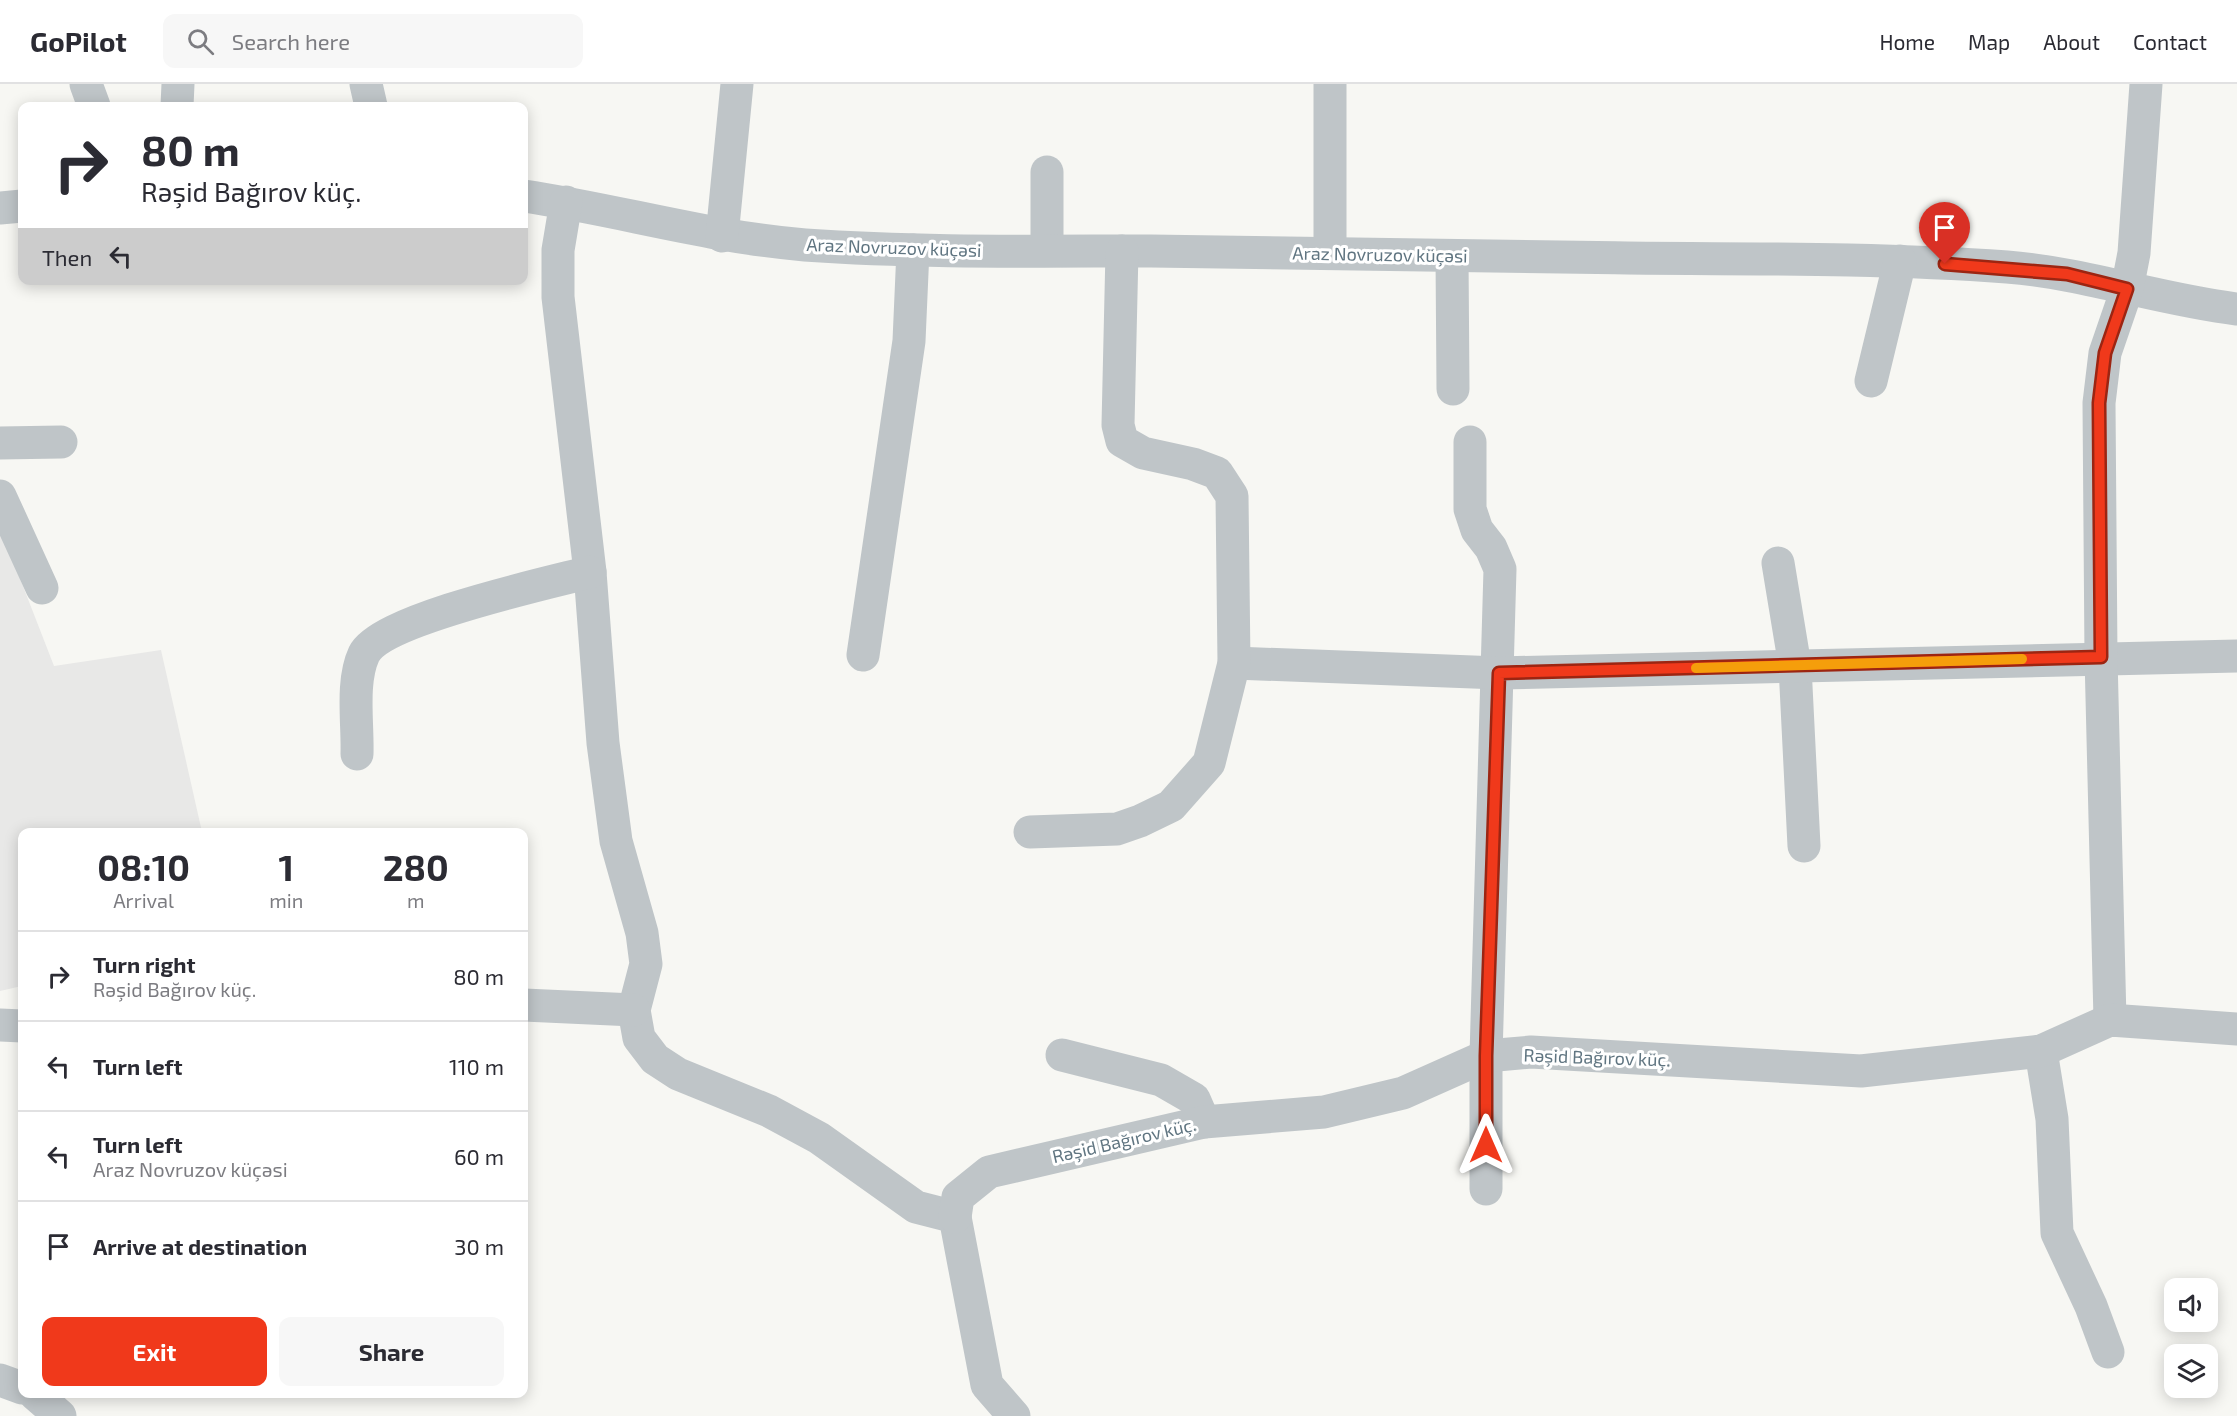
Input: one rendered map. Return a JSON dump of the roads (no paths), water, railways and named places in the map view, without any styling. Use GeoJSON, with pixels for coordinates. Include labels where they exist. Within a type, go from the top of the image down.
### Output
{"type":"FeatureCollection","features":[{"type":"Feature","properties":{"kind":"street"},"geometry":{"type":"LineString","coordinates":[[86,84],[93,102]]}},
{"type":"Feature","properties":{"kind":"street"},"geometry":{"type":"LineString","coordinates":[[177,102],[178,84]]}},
{"type":"Feature","properties":{"kind":"street"},"geometry":{"type":"LineString","coordinates":[[366,84],[370,102]]}},
{"type":"Feature","properties":{"kind":"street"},"geometry":{"type":"LineString","coordinates":[[722,236],[737,84]]}},
{"type":"Feature","properties":{"kind":"street"},"geometry":{"type":"LineString","coordinates":[[1330,84],[1330,252]]}},
{"type":"Feature","properties":{"kind":"street"},"geometry":{"type":"LineString","coordinates":[[2110,1020],[2101,657],[2099,403],[2105,353],[2127,289],[2140,201],[2146,84]]}},
{"type":"Feature","properties":{"kind":"street"},"geometry":{"type":"LineString","coordinates":[[1047,172],[1047,250]]}},
{"type":"Feature","properties":{"kind":"street","name":"Araz Novruzov küçəsi"},"geometry":{"type":"LineString","coordinates":[[528,197],[566,202],[722,236],[803,244],[913,250],[1330,252],[1452,256],[1900,261],[2067,274],[2127,289],[2237,309]]}},
{"type":"Feature","properties":{"kind":"street"},"geometry":{"type":"LineString","coordinates":[[566,202],[558,250],[558,297],[590,572],[603,743],[616,841],[642,933],[646,964],[634,1010],[639,1038],[655,1059],[678,1074],[770,1111],[819,1138],[916,1207],[955,1217],[987,1385],[977,1416]]}},
{"type":"Feature","properties":{"kind":"street"},"geometry":{"type":"LineString","coordinates":[[0,208],[18,206]]}},
{"type":"Feature","properties":{"kind":"street"},"geometry":{"type":"LineString","coordinates":[[863,655],[909,341],[913,250]]}},
{"type":"Feature","properties":{"kind":"street"},"geometry":{"type":"LineString","coordinates":[[1030,832],[1118,829],[1171,806],[1209,764],[1234,663],[1232,496],[1217,473],[1193,464],[1143,453],[1122,441],[1118,425],[1122,251]]}},
{"type":"Feature","properties":{"kind":"street"},"geometry":{"type":"LineString","coordinates":[[1452,256],[1453,389]]}},
{"type":"Feature","properties":{"kind":"street"},"geometry":{"type":"LineString","coordinates":[[1870,381],[1900,261]]}},
{"type":"Feature","properties":{"kind":"street"},"geometry":{"type":"LineString","coordinates":[[0,443],[61,442]]}},
{"type":"Feature","properties":{"kind":"street"},"geometry":{"type":"LineString","coordinates":[[1470,442],[1470,509],[1476,530],[1491,548],[1500,569],[1499,673],[1486,1056],[1486,1189]]}},
{"type":"Feature","properties":{"kind":"street"},"geometry":{"type":"LineString","coordinates":[[0,496],[42,588]]}},
{"type":"Feature","properties":{"kind":"street"},"geometry":{"type":"LineString","coordinates":[[1778,563],[1795,666],[1804,846]]}},
{"type":"Feature","properties":{"kind":"street"},"geometry":{"type":"LineString","coordinates":[[357,754],[358,671],[365,651],[401,627],[448,609],[590,572]]}},
{"type":"Feature","properties":{"kind":"street"},"geometry":{"type":"LineString","coordinates":[[1234,663],[1499,673],[2101,657],[2237,656]]}},
{"type":"Feature","properties":{"kind":"street"},"geometry":{"type":"LineString","coordinates":[[528,1005],[634,1010]]}},
{"type":"Feature","properties":{"kind":"street","name":"Rəşid Bağırov küç."},"geometry":{"type":"LineString","coordinates":[[955,1217],[958,1197],[989,1172],[1204,1122],[1324,1112],[1403,1093],[1486,1056],[1532,1052],[1861,1071],[2041,1051],[2110,1020],[2237,1029]]}},
{"type":"Feature","properties":{"kind":"street"},"geometry":{"type":"LineString","coordinates":[[0,1025],[18,1026]]}},
{"type":"Feature","properties":{"kind":"street"},"geometry":{"type":"LineString","coordinates":[[2041,1051],[2052,1119],[2057,1233],[2091,1306],[2108,1352]]}},
{"type":"Feature","properties":{"kind":"street"},"geometry":{"type":"LineString","coordinates":[[1062,1055],[1161,1080],[1194,1099],[1204,1122]]}},
{"type":"Feature","properties":{"kind":"street"},"geometry":{"type":"LineString","coordinates":[[0,1380],[18,1387]]}},
{"type":"Feature","properties":{"kind":"street"},"geometry":{"type":"LineString","coordinates":[[987,1385],[1014,1416]]}},
{"type":"Feature","properties":{"kind":"street"},"geometry":{"type":"LineString","coordinates":[[40,1398],[60,1416]]}}]}
